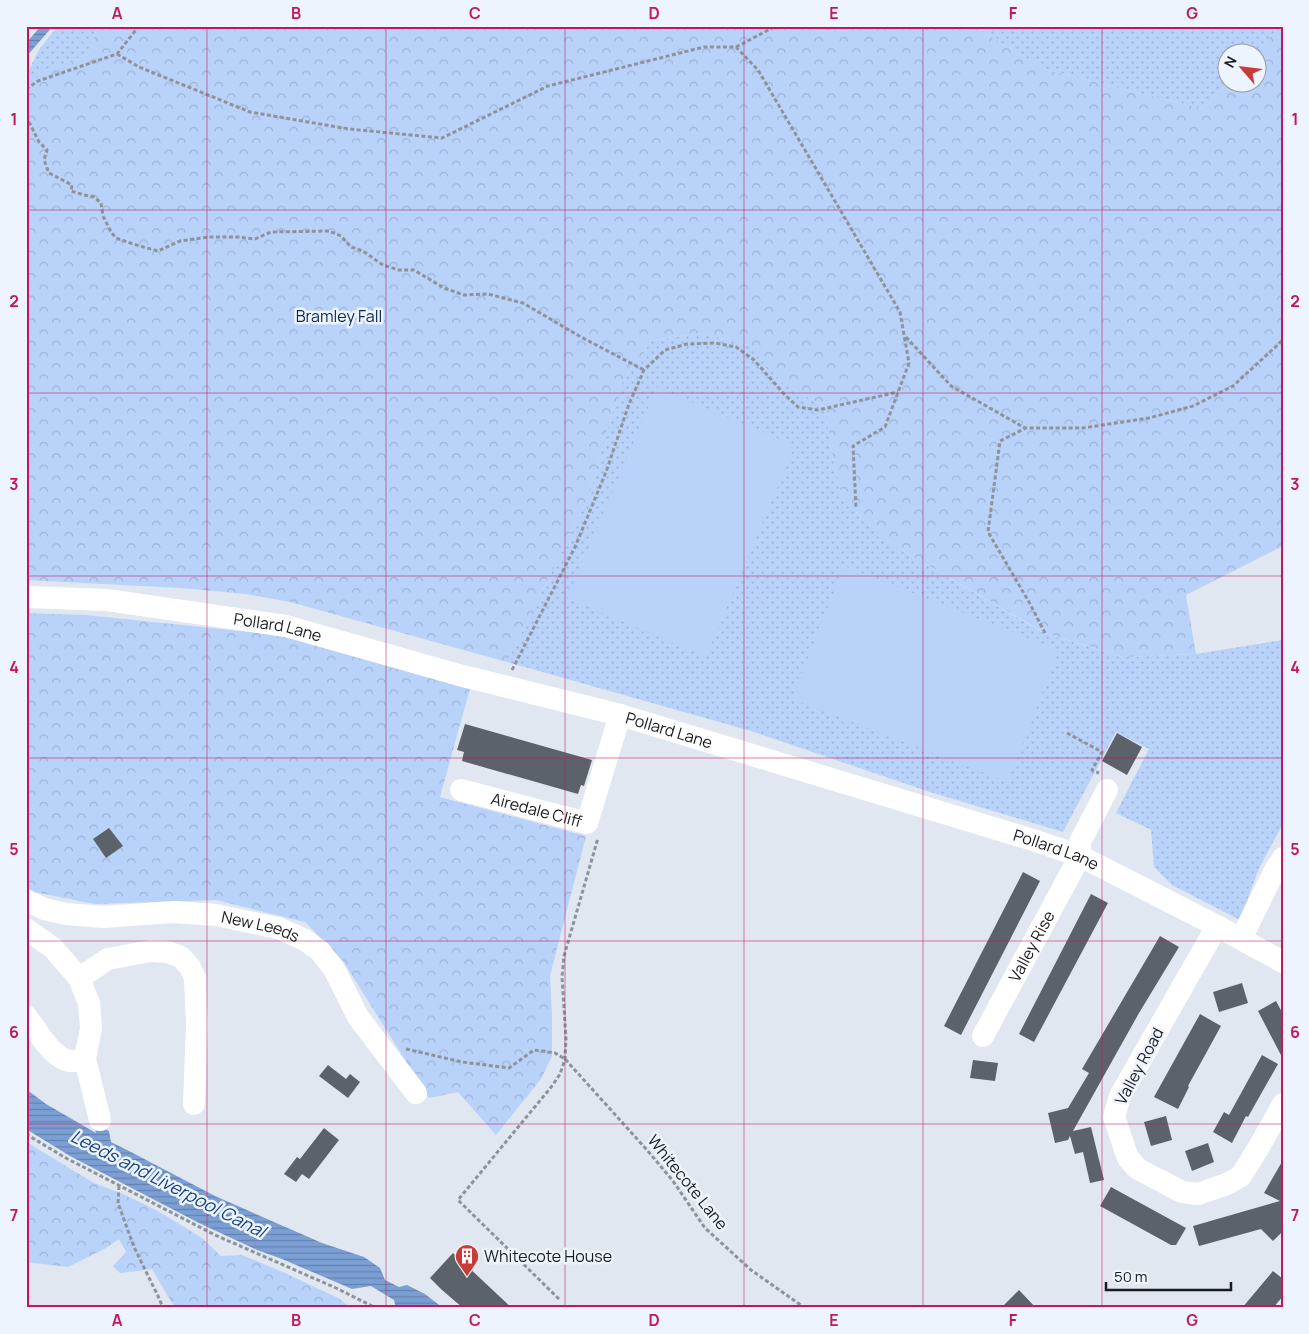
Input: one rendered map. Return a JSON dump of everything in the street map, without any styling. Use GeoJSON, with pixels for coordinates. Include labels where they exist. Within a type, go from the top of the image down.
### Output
{"type":"FeatureCollection","features":[{"type":"Feature","properties":{"kind":"street","name":"Pollard Lane"},"geometry":{"type":"LineString","coordinates":[[26,597],[107,600],[286,626],[459,675],[620,715],[1033,840],[1080,856],[1283,962]]}},
{"type":"Feature","properties":{"kind":"street","name":"Airedale Cliff"},"geometry":{"type":"LineString","coordinates":[[461,790],[587,824],[620,715]]}},
{"type":"Feature","properties":{"kind":"street","name":"Valley Rise"},"geometry":{"type":"LineString","coordinates":[[982,1036],[1080,856],[1080,842],[1107,790]]}},
{"type":"Feature","properties":{"kind":"street"},"geometry":{"type":"LineString","coordinates":[[1241,939],[1275,888],[1275,870],[1283,858]]}},
{"type":"Feature","properties":{"kind":"street","name":"New Leeds"},"geometry":{"type":"LineString","coordinates":[[26,900],[44,909],[75,915],[103,917],[174,912],[216,915],[278,928],[304,940],[320,951],[334,969],[358,1017],[416,1093]]}},
{"type":"Feature","properties":{"kind":"street","name":"Valley Road"},"geometry":{"type":"LineString","coordinates":[[1217,926],[1120,1096],[1114,1116],[1128,1158],[1138,1169],[1182,1192],[1198,1194],[1227,1184],[1241,1176],[1283,1104]]}},
{"type":"Feature","properties":{"kind":"street"},"geometry":{"type":"LineString","coordinates":[[26,930],[53,948],[79,978],[88,1003],[90,1028],[85,1059],[100,1120]]}},
{"type":"Feature","properties":{"kind":"street"},"geometry":{"type":"LineString","coordinates":[[79,978],[108,959],[150,951],[168,952],[181,957],[190,967],[195,978],[198,1025],[194,1104]]}},
{"type":"Feature","properties":{"kind":"street"},"geometry":{"type":"LineString","coordinates":[[26,1016],[49,1047],[60,1058],[71,1061],[85,1059]]}},
{"type":"Feature","properties":{"kind":"path"},"geometry":{"type":"LineString","coordinates":[[26,89],[38,80],[116,54],[139,26]]}},
{"type":"Feature","properties":{"kind":"path"},"geometry":{"type":"LineString","coordinates":[[116,54],[139,66],[250,112],[349,129],[442,138],[548,86],[704,48],[736,47],[776,26]]}},
{"type":"Feature","properties":{"kind":"path"},"geometry":{"type":"LineString","coordinates":[[736,47],[758,70],[900,312],[909,362],[885,428],[852,446],[856,508]]}},
{"type":"Feature","properties":{"kind":"path"},"geometry":{"type":"LineString","coordinates":[[26,116],[39,142],[47,150],[44,160],[49,173],[72,185],[71,191],[84,196],[94,197],[101,202],[103,216],[116,238],[158,250],[180,241],[209,237],[238,236],[255,240],[271,232],[329,231],[341,236],[351,247],[363,250],[384,265],[399,270],[414,270],[444,288],[464,295],[488,294],[523,303],[581,337],[644,370]]}},
{"type":"Feature","properties":{"kind":"path"},"geometry":{"type":"LineString","coordinates":[[905,336],[951,386],[1026,428]]}},
{"type":"Feature","properties":{"kind":"path"},"geometry":{"type":"LineString","coordinates":[[1044,633],[1029,602],[988,532],[1000,441],[1026,428],[1083,428],[1149,418],[1193,406],[1233,386],[1283,340]]}},
{"type":"Feature","properties":{"kind":"path"},"geometry":{"type":"LineString","coordinates":[[504,686],[575,547],[606,472],[629,404],[644,370],[665,350],[687,344],[715,343],[736,348],[754,360],[798,407],[818,410],[898,392]]}},
{"type":"Feature","properties":{"kind":"path"},"geometry":{"type":"LineString","coordinates":[[1068,733],[1102,752]]}},
{"type":"Feature","properties":{"kind":"path"},"geometry":{"type":"LineString","coordinates":[[559,1299],[458,1200],[560,1074],[566,1040],[562,976],[564,956],[599,834]]}},
{"type":"Feature","properties":{"kind":"path"},"geometry":{"type":"LineString","coordinates":[[406,1049],[462,1062],[508,1068],[534,1050],[555,1053],[564,1059]]}},
{"type":"Feature","properties":{"kind":"path","name":"Whitecote Lane"},"geometry":{"type":"LineString","coordinates":[[564,1059],[674,1181],[705,1228],[751,1270],[805,1308]]}},
{"type":"Feature","properties":{"kind":"path"},"geometry":{"type":"LineString","coordinates":[[26,1134],[64,1157],[215,1235],[336,1288],[376,1308]]}},
{"type":"Feature","properties":{"kind":"path"},"geometry":{"type":"LineString","coordinates":[[119,1186],[118,1204],[134,1247],[163,1308]]}},
{"type":"Feature","properties":{"kind":"green space"},"geometry":{"type":"Polygon","coordinates":[[[58,26],[98,26],[88,54],[43,72],[26,88],[26,76],[40,48],[58,26]]]}},
{"type":"Feature","properties":{"kind":"green space","name":"Bramley Fall"},"geometry":{"type":"Polygon","coordinates":[[[98,26],[973,26],[1047,70],[1203,109],[1219,92],[1266,92],[1265,42],[1280,26],[1283,26],[1283,546],[1186,595],[1196,654],[1123,657],[1045,633],[896,547],[843,501],[829,440],[827,408],[784,384],[748,345],[701,333],[652,340],[622,383],[589,496],[507,662],[290,602],[246,594],[181,588],[26,580],[26,88],[43,72],[88,54],[98,26]]]}},
{"type":"Feature","properties":{"kind":"green space"},"geometry":{"type":"Polygon","coordinates":[[[973,26],[1280,26],[1265,42],[1216,42],[1216,92],[1219,92],[1203,109],[1047,70],[973,26]]]}},
{"type":"Feature","properties":{"kind":"green space"},"geometry":{"type":"Polygon","coordinates":[[[701,333],[748,345],[784,384],[827,408],[829,440],[843,501],[896,547],[1044,633],[1123,657],[1196,654],[1283,640],[1283,824],[1259,868],[1240,920],[1172,885],[1154,867],[1151,830],[1116,813],[1149,749],[1116,732],[1063,832],[930,792],[751,731],[507,662],[589,496],[622,383],[652,340],[701,333]]]}},
{"type":"Feature","properties":{"kind":"green space"},"geometry":{"type":"Polygon","coordinates":[[[657,387],[795,446],[706,657],[567,598],[657,387]]]}},
{"type":"Feature","properties":{"kind":"green space"},"geometry":{"type":"Polygon","coordinates":[[[844,566],[1059,650],[1008,782],[792,699],[844,566]]]}},
{"type":"Feature","properties":{"kind":"green space"},"geometry":{"type":"Polygon","coordinates":[[[26,613],[86,615],[278,635],[471,685],[440,797],[586,836],[550,976],[552,1056],[541,1079],[496,1135],[458,1092],[429,1098],[343,961],[305,922],[216,900],[95,904],[26,889],[26,787],[29,781],[26,774],[26,613]]]}},
{"type":"Feature","properties":{"kind":"green space"},"geometry":{"type":"Polygon","coordinates":[[[28,1143],[94,1183],[123,1194],[158,1211],[202,1238],[221,1256],[242,1255],[338,1298],[352,1308],[175,1308],[152,1269],[120,1273],[113,1266],[126,1252],[119,1239],[106,1248],[68,1267],[26,1262],[26,1146],[28,1143]]]}},
{"type":"Feature","properties":{"kind":"water"},"geometry":{"type":"Polygon","coordinates":[[[41,26],[53,26],[26,57],[26,43],[41,26]]]}},
{"type":"Feature","properties":{"kind":"water","name":"Leeds and Liverpool Canal"},"geometry":{"type":"Polygon","coordinates":[[[26,1089],[46,1104],[96,1133],[94,1123],[109,1131],[111,1142],[215,1196],[322,1243],[364,1257],[380,1268],[385,1280],[399,1287],[407,1285],[425,1294],[443,1308],[396,1308],[394,1300],[371,1286],[352,1289],[257,1250],[199,1223],[70,1156],[26,1129],[26,1089]]]}},
{"type":"Feature","properties":{"kind":"building"},"geometry":{"type":"Polygon","coordinates":[[[465,724],[592,760],[584,786],[581,785],[578,794],[462,761],[464,752],[457,750],[465,724]]]}},
{"type":"Feature","properties":{"kind":"building"},"geometry":{"type":"Polygon","coordinates":[[[1117,733],[1142,747],[1127,775],[1102,761],[1117,733]]]}},
{"type":"Feature","properties":{"kind":"building"},"geometry":{"type":"Polygon","coordinates":[[[109,828],[123,846],[106,858],[93,839],[109,828]]]}},
{"type":"Feature","properties":{"kind":"building"},"geometry":{"type":"Polygon","coordinates":[[[1023,872],[1040,881],[961,1035],[944,1026],[1023,872]]]}},
{"type":"Feature","properties":{"kind":"building"},"geometry":{"type":"Polygon","coordinates":[[[1091,894],[1108,903],[1034,1042],[1019,1034],[1091,894]]]}},
{"type":"Feature","properties":{"kind":"building"},"geometry":{"type":"Polygon","coordinates":[[[1160,936],[1179,947],[1139,1013],[1073,1131],[1091,1127],[1104,1180],[1090,1183],[1083,1152],[1075,1154],[1070,1136],[1068,1140],[1055,1143],[1048,1113],[1068,1108],[1089,1073],[1082,1069],[1160,936]]]}},
{"type":"Feature","properties":{"kind":"building"},"geometry":{"type":"Polygon","coordinates":[[[1242,983],[1248,1003],[1219,1012],[1213,992],[1242,983]]]}},
{"type":"Feature","properties":{"kind":"building"},"geometry":{"type":"Polygon","coordinates":[[[1276,1001],[1283,1014],[1283,1059],[1258,1011],[1276,1001]]]}},
{"type":"Feature","properties":{"kind":"building"},"geometry":{"type":"Polygon","coordinates":[[[1200,1014],[1221,1026],[1188,1086],[1178,1109],[1154,1097],[1200,1014]]]}},
{"type":"Feature","properties":{"kind":"building"},"geometry":{"type":"Polygon","coordinates":[[[1262,1055],[1278,1064],[1232,1143],[1213,1132],[1224,1112],[1229,1115],[1262,1055]]]}},
{"type":"Feature","properties":{"kind":"building"},"geometry":{"type":"Polygon","coordinates":[[[973,1060],[998,1063],[995,1081],[970,1078],[973,1060]]]}},
{"type":"Feature","properties":{"kind":"building"},"geometry":{"type":"Polygon","coordinates":[[[328,1065],[346,1079],[350,1074],[360,1082],[348,1098],[319,1076],[328,1065]]]}},
{"type":"Feature","properties":{"kind":"building"},"geometry":{"type":"Polygon","coordinates":[[[1166,1116],[1172,1140],[1151,1146],[1144,1122],[1166,1116]]]}},
{"type":"Feature","properties":{"kind":"building"},"geometry":{"type":"Polygon","coordinates":[[[324,1128],[339,1140],[309,1179],[302,1174],[296,1182],[284,1174],[297,1157],[300,1159],[324,1128]]]}},
{"type":"Feature","properties":{"kind":"building"},"geometry":{"type":"Polygon","coordinates":[[[1208,1143],[1214,1162],[1192,1171],[1185,1151],[1208,1143]]]}},
{"type":"Feature","properties":{"kind":"building"},"geometry":{"type":"Polygon","coordinates":[[[1283,1160],[1283,1231],[1273,1241],[1261,1229],[1199,1246],[1193,1226],[1280,1201],[1264,1193],[1283,1160]]]}},
{"type":"Feature","properties":{"kind":"building"},"geometry":{"type":"Polygon","coordinates":[[[1111,1187],[1186,1228],[1176,1245],[1171,1245],[1100,1206],[1111,1187]]]}},
{"type":"Feature","properties":{"kind":"building"},"geometry":{"type":"Polygon","coordinates":[[[453,1253],[512,1308],[463,1308],[442,1290],[430,1278],[453,1253]]]}},
{"type":"Feature","properties":{"kind":"building"},"geometry":{"type":"Polygon","coordinates":[[[1273,1271],[1283,1279],[1283,1296],[1273,1308],[1242,1308],[1273,1271]]]}},
{"type":"Feature","properties":{"kind":"building"},"geometry":{"type":"Polygon","coordinates":[[[1019,1290],[1036,1308],[1001,1308],[1019,1290]]]}},
{"type":"Feature","properties":{"kind":"place","name":"Whitecote House"},"geometry":{"type":"Point","coordinates":[467,1277]}}]}
